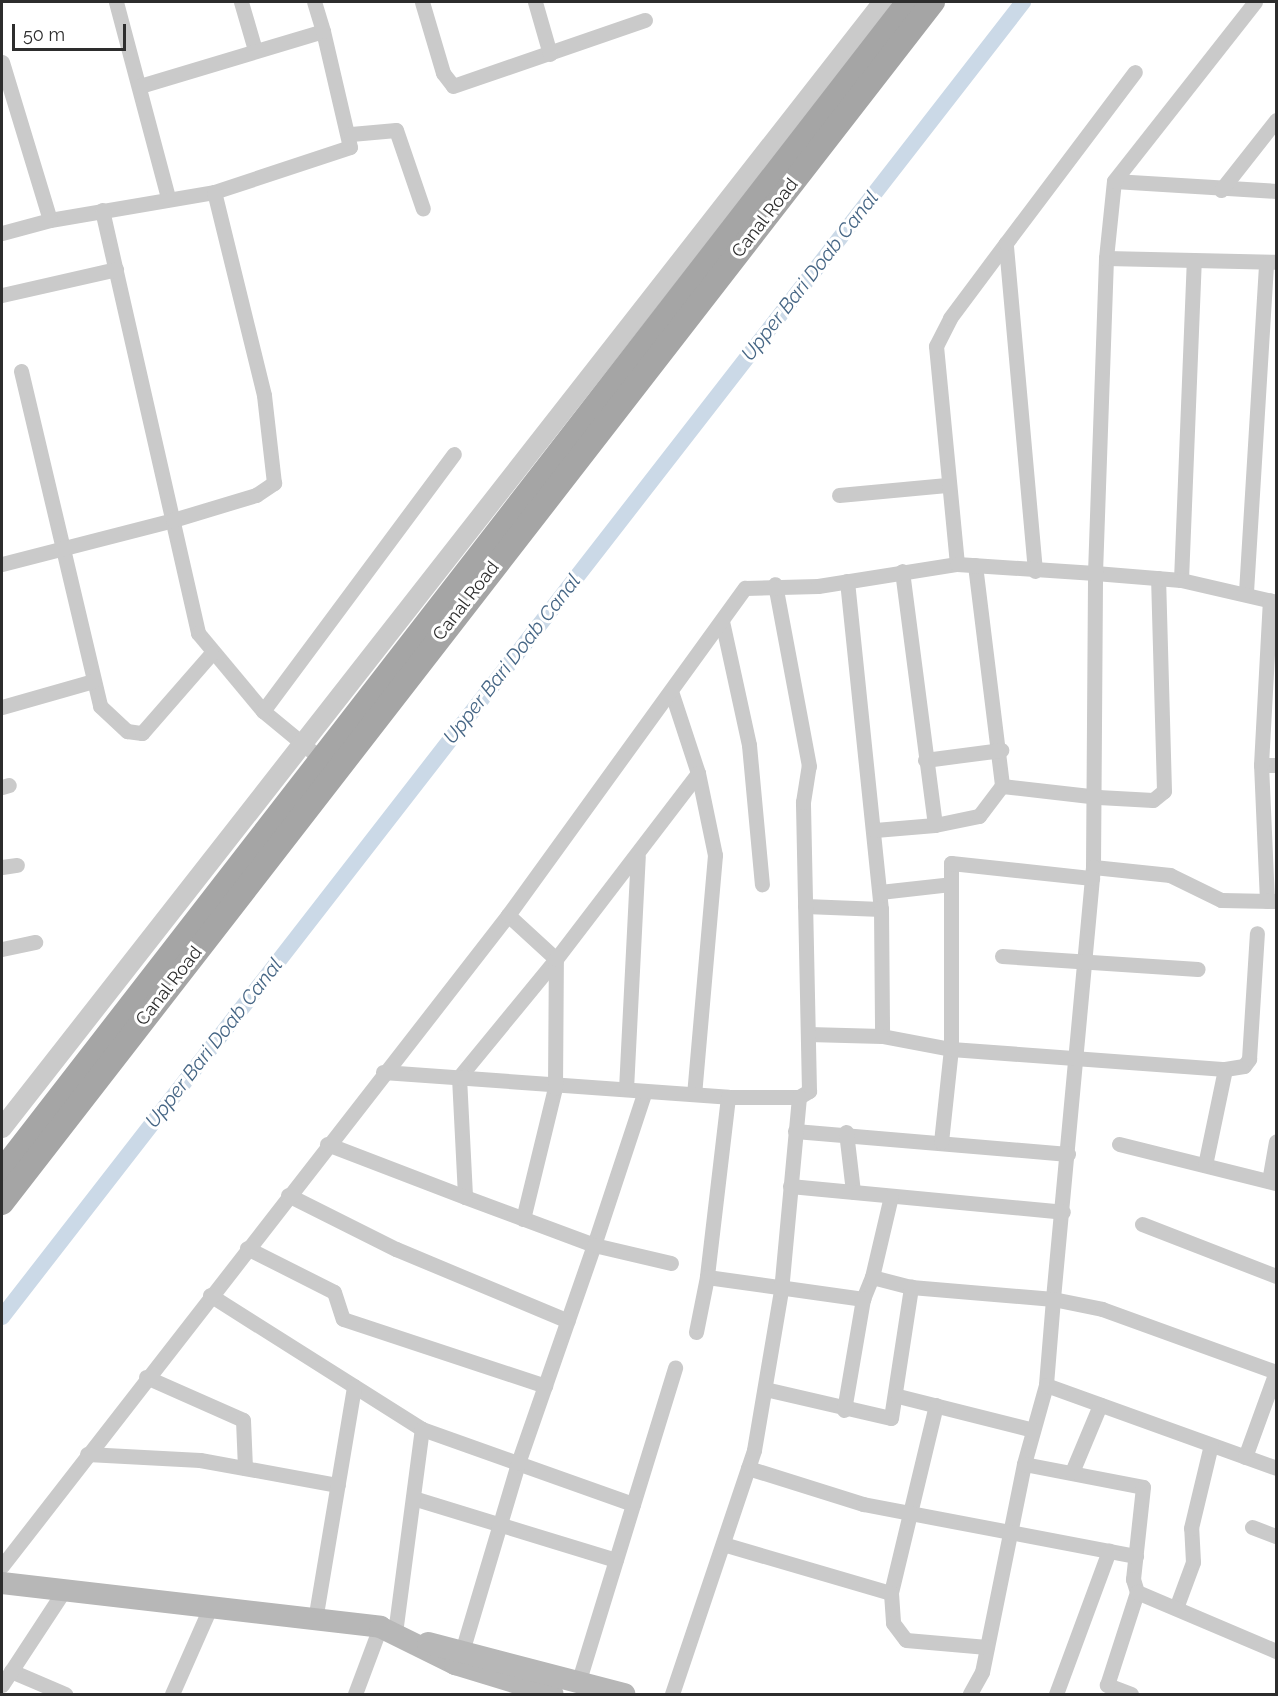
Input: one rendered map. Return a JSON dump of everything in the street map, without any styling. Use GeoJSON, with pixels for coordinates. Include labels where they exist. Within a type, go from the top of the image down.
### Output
{"type":"FeatureCollection","features":[{"type":"Feature","properties":{"kind":"main road","name":"Canal Road"},"geometry":{"type":"LineString","coordinates":[[2,1171],[311,751],[909,2]]}},
{"type":"Feature","properties":{"kind":"main road","name":"Canal Road"},"geometry":{"type":"LineString","coordinates":[[2,1203],[933,2]]}},
{"type":"Feature","properties":{"kind":"main road"},"geometry":{"type":"LineString","coordinates":[[2,1583],[315,1620],[396,1634],[463,1648],[624,1695]]}},
{"type":"Feature","properties":{"kind":"main road"},"geometry":{"type":"LineString","coordinates":[[396,1634],[455,1664],[553,1695]]}},
{"type":"Feature","properties":{"kind":"street"},"geometry":{"type":"LineString","coordinates":[[116,2],[168,197]]}},
{"type":"Feature","properties":{"kind":"street"},"geometry":{"type":"LineString","coordinates":[[241,2],[255,50]]}},
{"type":"Feature","properties":{"kind":"street"},"geometry":{"type":"LineString","coordinates":[[2,233],[50,220],[168,197],[213,192],[344,151],[350,147],[351,134],[314,2]]}},
{"type":"Feature","properties":{"kind":"street"},"geometry":{"type":"LineString","coordinates":[[422,2],[449,85],[550,54],[645,20]]}},
{"type":"Feature","properties":{"kind":"street"},"geometry":{"type":"LineString","coordinates":[[535,2],[550,54]]}},
{"type":"Feature","properties":{"kind":"street"},"geometry":{"type":"LineString","coordinates":[[2,1128],[311,751],[884,2]]}},
{"type":"Feature","properties":{"kind":"street"},"geometry":{"type":"LineString","coordinates":[[970,1695],[987,1647],[1024,1464],[1046,1385],[1063,1212],[1098,797],[1095,573],[1106,258],[1114,181],[1256,2]]}},
{"type":"Feature","properties":{"kind":"street"},"geometry":{"type":"LineString","coordinates":[[140,86],[255,50],[322,32]]}},
{"type":"Feature","properties":{"kind":"street"},"geometry":{"type":"LineString","coordinates":[[2,62],[50,220]]}},
{"type":"Feature","properties":{"kind":"street"},"geometry":{"type":"LineString","coordinates":[[957,564],[947,485],[936,346],[950,318],[1135,72]]}},
{"type":"Feature","properties":{"kind":"street"},"geometry":{"type":"LineString","coordinates":[[1221,190],[1276,120]]}},
{"type":"Feature","properties":{"kind":"street"},"geometry":{"type":"LineString","coordinates":[[351,134],[396,130],[423,209]]}},
{"type":"Feature","properties":{"kind":"street"},"geometry":{"type":"LineString","coordinates":[[1114,181],[1221,190],[1276,191]]}},
{"type":"Feature","properties":{"kind":"street"},"geometry":{"type":"LineString","coordinates":[[2,564],[172,520],[266,490],[276,475],[259,371],[213,192]]}},
{"type":"Feature","properties":{"kind":"street"},"geometry":{"type":"LineString","coordinates":[[102,210],[198,633],[211,654],[263,711],[311,751]]}},
{"type":"Feature","properties":{"kind":"street"},"geometry":{"type":"LineString","coordinates":[[1006,243],[1035,571]]}},
{"type":"Feature","properties":{"kind":"street"},"geometry":{"type":"LineString","coordinates":[[1106,258],[1271,263],[1246,592]]}},
{"type":"Feature","properties":{"kind":"street"},"geometry":{"type":"LineString","coordinates":[[1181,580],[1194,261]]}},
{"type":"Feature","properties":{"kind":"street"},"geometry":{"type":"LineString","coordinates":[[2,295],[116,269]]}},
{"type":"Feature","properties":{"kind":"street"},"geometry":{"type":"LineString","coordinates":[[21,371],[93,681],[112,720],[142,733],[211,654]]}},
{"type":"Feature","properties":{"kind":"street"},"geometry":{"type":"LineString","coordinates":[[263,711],[454,454]]}},
{"type":"Feature","properties":{"kind":"street"},"geometry":{"type":"LineString","coordinates":[[839,495],[947,485]]}},
{"type":"Feature","properties":{"kind":"street"},"geometry":{"type":"LineString","coordinates":[[2,1566],[327,1144],[508,915],[672,694],[745,588],[775,584],[806,587],[957,564],[1181,580],[1246,592],[1273,601],[1269,765],[1272,901],[1221,900],[1170,875],[1093,873],[951,864],[951,1049],[941,1142]]}},
{"type":"Feature","properties":{"kind":"street"},"geometry":{"type":"LineString","coordinates":[[875,830],[935,825],[979,816],[1002,786],[1001,750],[975,566]]}},
{"type":"Feature","properties":{"kind":"street"},"geometry":{"type":"LineString","coordinates":[[902,571],[935,825]]}},
{"type":"Feature","properties":{"kind":"street"},"geometry":{"type":"LineString","coordinates":[[1002,786],[1098,797],[1153,800],[1164,791],[1158,578]]}},
{"type":"Feature","properties":{"kind":"street"},"geometry":{"type":"LineString","coordinates":[[847,581],[880,892],[882,1036]]}},
{"type":"Feature","properties":{"kind":"street"},"geometry":{"type":"LineString","coordinates":[[383,1072],[459,1077],[555,1088],[626,1089],[728,1096],[799,1097],[809,1090],[803,802],[809,766],[775,584]]}},
{"type":"Feature","properties":{"kind":"street"},"geometry":{"type":"LineString","coordinates":[[722,621],[749,745],[762,884]]}},
{"type":"Feature","properties":{"kind":"street"},"geometry":{"type":"LineString","coordinates":[[2,707],[93,681]]}},
{"type":"Feature","properties":{"kind":"street"},"geometry":{"type":"LineString","coordinates":[[672,694],[698,773],[715,855],[694,1094]]}},
{"type":"Feature","properties":{"kind":"street"},"geometry":{"type":"LineString","coordinates":[[925,760],[1001,750]]}},
{"type":"Feature","properties":{"kind":"street"},"geometry":{"type":"LineString","coordinates":[[465,1197],[459,1077],[638,856],[698,773]]}},
{"type":"Feature","properties":{"kind":"street"},"geometry":{"type":"LineString","coordinates":[[626,1089],[638,856]]}},
{"type":"Feature","properties":{"kind":"street"},"geometry":{"type":"LineString","coordinates":[[880,892],[951,884]]}},
{"type":"Feature","properties":{"kind":"street"},"geometry":{"type":"LineString","coordinates":[[804,906],[881,909]]}},
{"type":"Feature","properties":{"kind":"street"},"geometry":{"type":"LineString","coordinates":[[508,915],[556,959],[555,1088],[523,1219]]}},
{"type":"Feature","properties":{"kind":"street"},"geometry":{"type":"LineString","coordinates":[[808,1034],[882,1036],[951,1049],[1225,1069],[1244,1066],[1249,1059],[1257,933]]}},
{"type":"Feature","properties":{"kind":"street"},"geometry":{"type":"LineString","coordinates":[[2,950],[35,942]]}},
{"type":"Feature","properties":{"kind":"street"},"geometry":{"type":"LineString","coordinates":[[1002,956],[1198,969]]}},
{"type":"Feature","properties":{"kind":"street"},"geometry":{"type":"LineString","coordinates":[[1205,1165],[1225,1069]]}},
{"type":"Feature","properties":{"kind":"street"},"geometry":{"type":"LineString","coordinates":[[463,1648],[518,1463],[645,1091]]}},
{"type":"Feature","properties":{"kind":"street"},"geometry":{"type":"LineString","coordinates":[[696,1332],[706,1277],[728,1096]]}},
{"type":"Feature","properties":{"kind":"street"},"geometry":{"type":"LineString","coordinates":[[672,1695],[748,1468],[765,1389],[781,1291],[799,1097]]}},
{"type":"Feature","properties":{"kind":"street"},"geometry":{"type":"LineString","coordinates":[[795,1131],[846,1132],[1068,1154]]}},
{"type":"Feature","properties":{"kind":"street"},"geometry":{"type":"LineString","coordinates":[[846,1132],[853,1192]]}},
{"type":"Feature","properties":{"kind":"street"},"geometry":{"type":"LineString","coordinates":[[1119,1144],[1273,1182],[1276,1142]]}},
{"type":"Feature","properties":{"kind":"street"},"geometry":{"type":"LineString","coordinates":[[327,1144],[594,1245],[671,1263]]}},
{"type":"Feature","properties":{"kind":"street"},"geometry":{"type":"LineString","coordinates":[[790,1186],[1063,1212]]}},
{"type":"Feature","properties":{"kind":"street"},"geometry":{"type":"LineString","coordinates":[[288,1195],[396,1250],[568,1320]]}},
{"type":"Feature","properties":{"kind":"street"},"geometry":{"type":"LineString","coordinates":[[844,1410],[863,1299],[872,1277],[891,1196]]}},
{"type":"Feature","properties":{"kind":"street"},"geometry":{"type":"LineString","coordinates":[[1142,1224],[1276,1276]]}},
{"type":"Feature","properties":{"kind":"street"},"geometry":{"type":"LineString","coordinates":[[247,1248],[334,1292],[343,1319],[545,1386]]}},
{"type":"Feature","properties":{"kind":"street"},"geometry":{"type":"LineString","coordinates":[[706,1277],[781,1291],[863,1299]]}},
{"type":"Feature","properties":{"kind":"street"},"geometry":{"type":"LineString","coordinates":[[872,1277],[911,1287],[1053,1299],[1102,1309],[1276,1372],[1245,1457]]}},
{"type":"Feature","properties":{"kind":"street"},"geometry":{"type":"LineString","coordinates":[[765,1389],[886,1419],[896,1412],[911,1287]]}},
{"type":"Feature","properties":{"kind":"street"},"geometry":{"type":"LineString","coordinates":[[210,1295],[422,1429],[633,1504]]}},
{"type":"Feature","properties":{"kind":"street"},"geometry":{"type":"LineString","coordinates":[[579,1680],[675,1366]]}},
{"type":"Feature","properties":{"kind":"street"},"geometry":{"type":"LineString","coordinates":[[146,1377],[243,1420],[245,1468]]}},
{"type":"Feature","properties":{"kind":"street"},"geometry":{"type":"LineString","coordinates":[[1046,1385],[1276,1468]]}},
{"type":"Feature","properties":{"kind":"street"},"geometry":{"type":"LineString","coordinates":[[315,1620],[354,1386]]}},
{"type":"Feature","properties":{"kind":"street"},"geometry":{"type":"LineString","coordinates":[[897,1396],[1033,1430]]}},
{"type":"Feature","properties":{"kind":"street"},"geometry":{"type":"LineString","coordinates":[[936,1405],[908,1513],[891,1593],[893,1623],[906,1640],[987,1647]]}},
{"type":"Feature","properties":{"kind":"street"},"geometry":{"type":"LineString","coordinates":[[1072,1472],[1100,1405]]}},
{"type":"Feature","properties":{"kind":"street"},"geometry":{"type":"LineString","coordinates":[[355,1695],[396,1634],[422,1429]]}},
{"type":"Feature","properties":{"kind":"street"},"geometry":{"type":"LineString","coordinates":[[1176,1608],[1193,1562],[1191,1528],[1211,1445]]}},
{"type":"Feature","properties":{"kind":"street"},"geometry":{"type":"LineString","coordinates":[[87,1454],[200,1460],[338,1485]]}},
{"type":"Feature","properties":{"kind":"street"},"geometry":{"type":"LineString","coordinates":[[1024,1464],[1143,1487],[1136,1556],[1137,1592],[1104,1690],[1131,1695]]}},
{"type":"Feature","properties":{"kind":"street"},"geometry":{"type":"LineString","coordinates":[[748,1468],[908,1513],[1136,1556]]}},
{"type":"Feature","properties":{"kind":"street"},"geometry":{"type":"LineString","coordinates":[[413,1498],[500,1527],[616,1560]]}},
{"type":"Feature","properties":{"kind":"street"},"geometry":{"type":"LineString","coordinates":[[1252,1527],[1276,1536]]}},
{"type":"Feature","properties":{"kind":"street"},"geometry":{"type":"LineString","coordinates":[[723,1544],[891,1593]]}},
{"type":"Feature","properties":{"kind":"street"},"geometry":{"type":"LineString","coordinates":[[1056,1695],[1109,1551]]}},
{"type":"Feature","properties":{"kind":"street"},"geometry":{"type":"LineString","coordinates":[[2,1685],[63,1592]]}},
{"type":"Feature","properties":{"kind":"street"},"geometry":{"type":"LineString","coordinates":[[1137,1592],[1276,1651]]}},
{"type":"Feature","properties":{"kind":"street"},"geometry":{"type":"LineString","coordinates":[[172,1695],[210,1608]]}},
{"type":"Feature","properties":{"kind":"street"},"geometry":{"type":"LineString","coordinates":[[11,1671],[65,1695]]}},
{"type":"Feature","properties":{"kind":"waterway","name":"Upper Bari Doab Canal"},"geometry":{"type":"LineString","coordinates":[[2,1317],[1023,2]]}}]}
